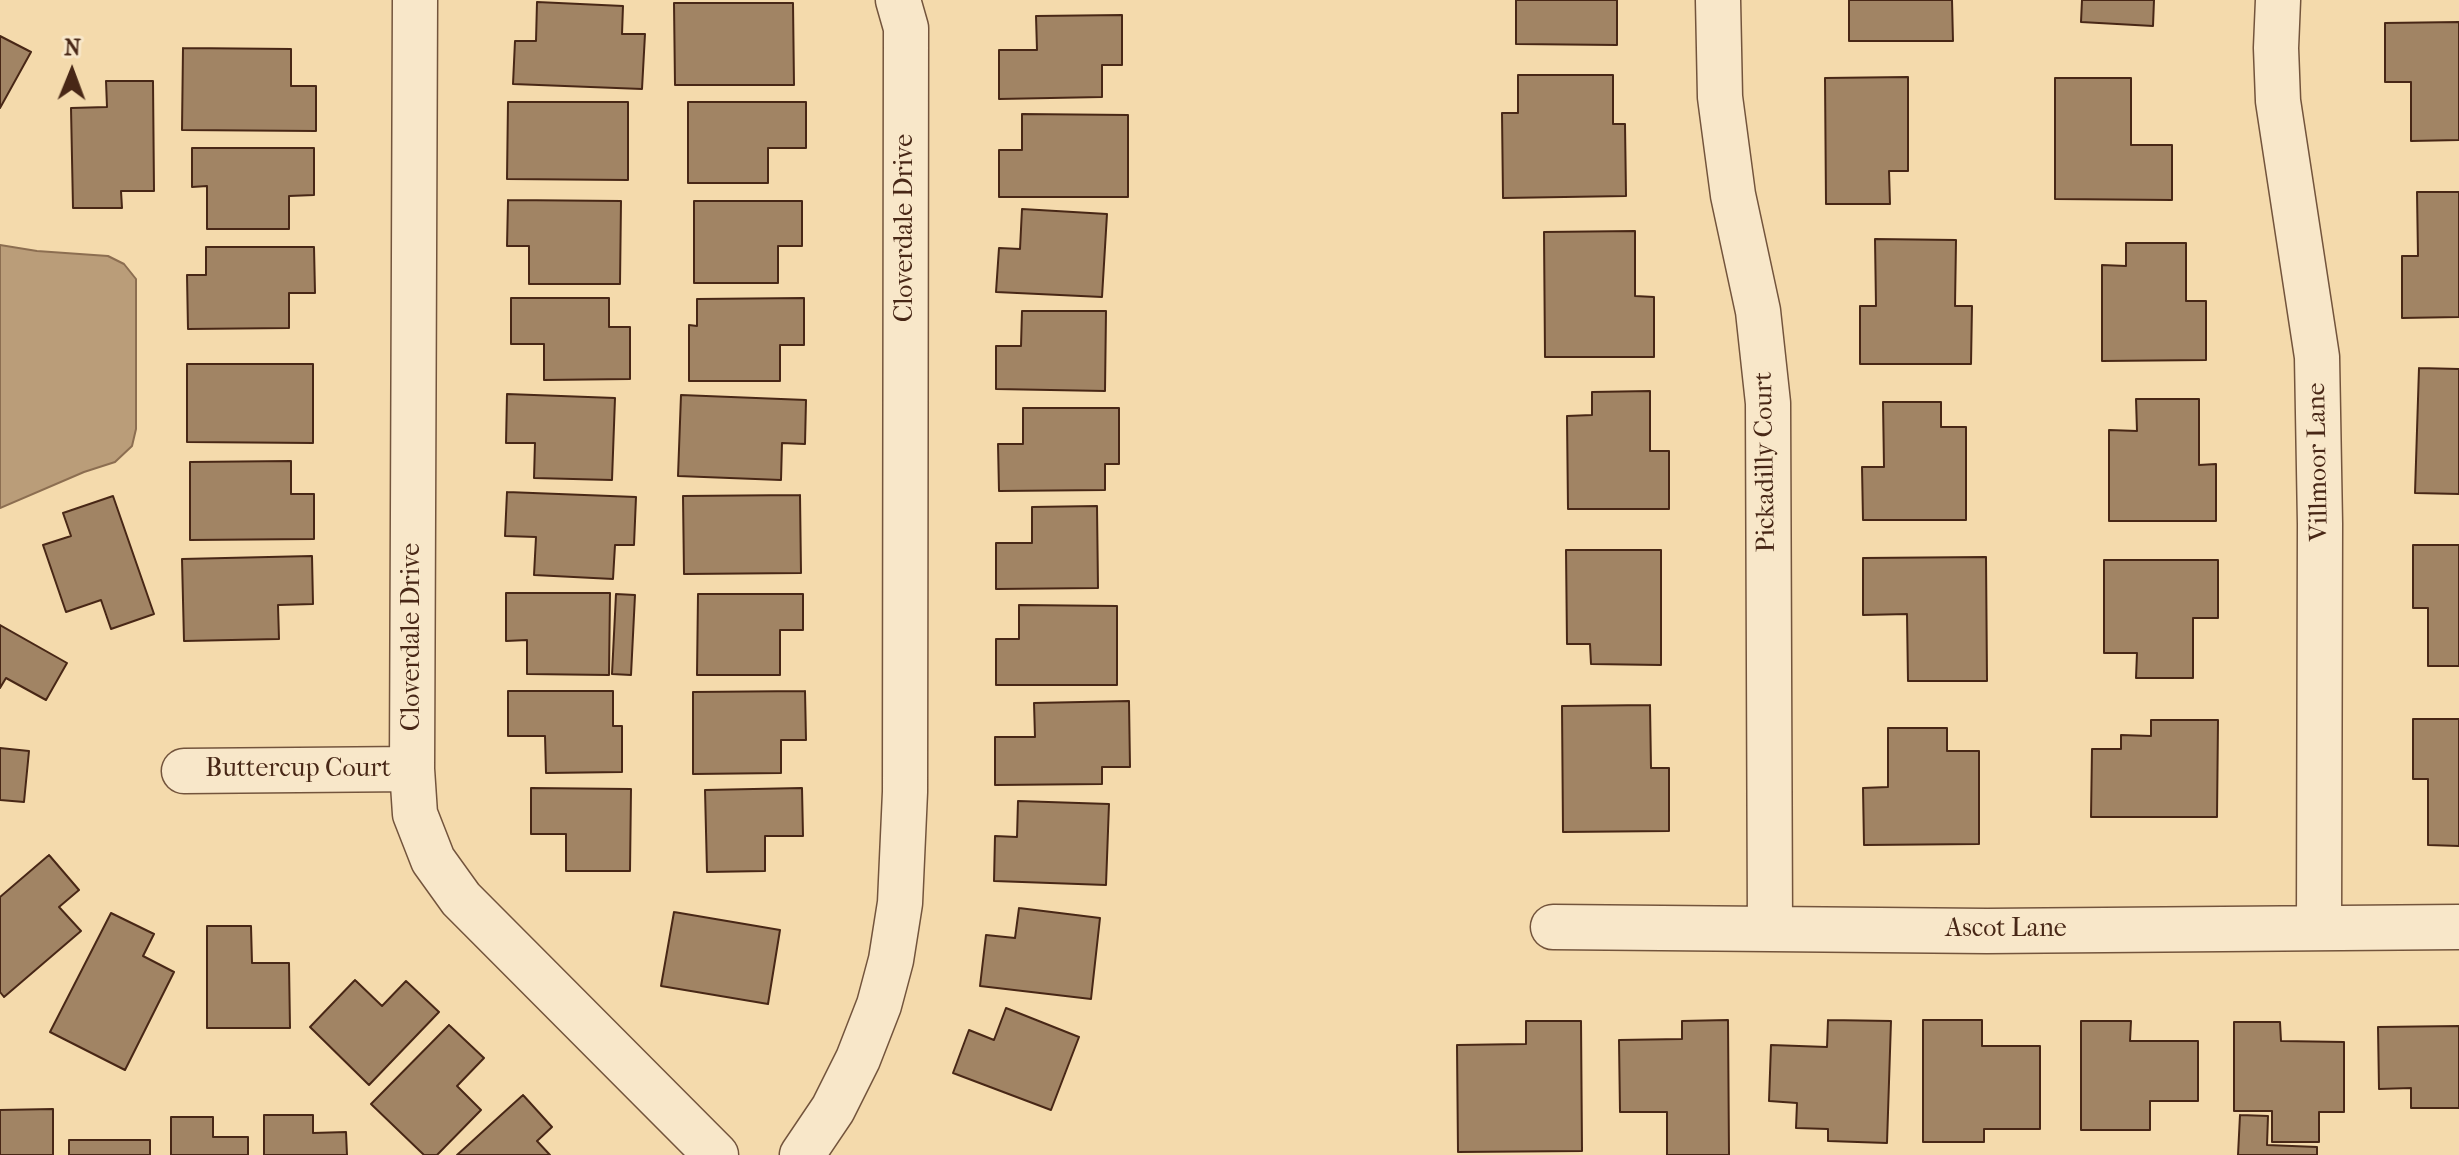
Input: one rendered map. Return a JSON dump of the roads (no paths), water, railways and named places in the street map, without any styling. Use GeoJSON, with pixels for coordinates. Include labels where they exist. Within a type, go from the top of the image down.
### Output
{"type":"FeatureCollection","features":[{"type":"Feature","properties":{"kind":"street","name":"Cloverdale Drive"},"geometry":{"type":"LineString","coordinates":[[415,0],[412,769],[415,814],[433,860],[461,899],[716,1155]]}},
{"type":"Feature","properties":{"kind":"street","name":"Cloverdale Drive"},"geometry":{"type":"LineString","coordinates":[[802,1155],[833,1109],[858,1059],[879,1005],[891,960],[900,903],[905,792],[906,28],[898,0]]}},
{"type":"Feature","properties":{"kind":"street","name":"Pickadilly Court"},"geometry":{"type":"LineString","coordinates":[[1718,0],[1720,97],[1733,195],[1758,311],[1768,403],[1770,928]]}},
{"type":"Feature","properties":{"kind":"street","name":"Villmoor Lane"},"geometry":{"type":"LineString","coordinates":[[2278,0],[2278,101],[2317,357],[2320,524],[2319,926]]}},
{"type":"Feature","properties":{"kind":"street","name":"Buttercup Court"},"geometry":{"type":"LineString","coordinates":[[184,771],[412,769]]}},
{"type":"Feature","properties":{"kind":"street","name":"Ascot Lane"},"geometry":{"type":"LineString","coordinates":[[1553,927],[1987,931],[2459,927]]}}]}
